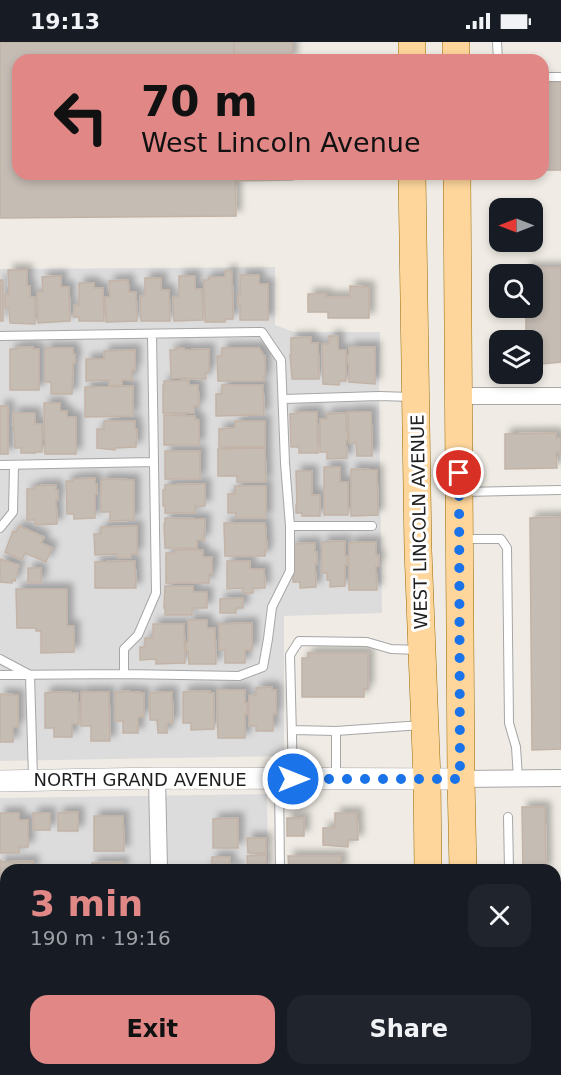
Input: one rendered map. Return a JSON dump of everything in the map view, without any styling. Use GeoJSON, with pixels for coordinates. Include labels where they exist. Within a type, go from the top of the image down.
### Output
{"type":"FeatureCollection","features":[{"type":"Feature","properties":{"kind":"main road","name":"WEST LINCOLN AVENUE"},"geometry":{"type":"LineString","coordinates":[[412,180],[418,550],[428,864]]}},
{"type":"Feature","properties":{"kind":"main road"},"geometry":{"type":"LineString","coordinates":[[457,180],[460,779],[463,864]]}},
{"type":"Feature","properties":{"kind":"street"},"geometry":{"type":"LineString","coordinates":[[459,396],[561,396]]}},
{"type":"Feature","properties":{"kind":"street"},"geometry":{"type":"LineString","coordinates":[[157,778],[159,864]]}},
{"type":"Feature","properties":{"kind":"street","name":"NORTH GRAND AVENUE"},"geometry":{"type":"LineString","coordinates":[[0,781],[157,778],[460,779]]}},
{"type":"Feature","properties":{"kind":"street"},"geometry":{"type":"LineString","coordinates":[[460,779],[561,778]]}},
{"type":"Feature","properties":{"kind":"lane"},"geometry":{"type":"LineString","coordinates":[[0,336],[262,332],[281,360],[290,526],[290,571],[272,607],[263,667],[239,676],[0,675]]}},
{"type":"Feature","properties":{"kind":"lane"},"geometry":{"type":"LineString","coordinates":[[124,674],[124,649],[138,634],[156,593],[152,334]]}},
{"type":"Feature","properties":{"kind":"lane"},"geometry":{"type":"LineString","coordinates":[[284,399],[415,397]]}},
{"type":"Feature","properties":{"kind":"lane"},"geometry":{"type":"LineString","coordinates":[[0,465],[154,462]]}},
{"type":"Feature","properties":{"kind":"lane"},"geometry":{"type":"LineString","coordinates":[[0,528],[13,512],[14,465]]}},
{"type":"Feature","properties":{"kind":"lane"},"geometry":{"type":"LineString","coordinates":[[459,492],[561,490]]}},
{"type":"Feature","properties":{"kind":"lane"},"geometry":{"type":"LineString","coordinates":[[290,526],[372,526]]}},
{"type":"Feature","properties":{"kind":"lane"},"geometry":{"type":"LineString","coordinates":[[460,539],[501,539],[507,548],[509,723],[516,747],[518,778]]}},
{"type":"Feature","properties":{"kind":"lane"},"geometry":{"type":"LineString","coordinates":[[280,864],[286,779],[293,730],[290,655],[298,641],[367,642],[391,649],[422,650]]}},
{"type":"Feature","properties":{"kind":"lane"},"geometry":{"type":"LineString","coordinates":[[0,659],[30,675]]}},
{"type":"Feature","properties":{"kind":"lane"},"geometry":{"type":"LineString","coordinates":[[30,675],[33,780]]}},
{"type":"Feature","properties":{"kind":"lane"},"geometry":{"type":"LineString","coordinates":[[293,730],[336,731],[425,725]]}},
{"type":"Feature","properties":{"kind":"lane"},"geometry":{"type":"LineString","coordinates":[[336,731],[336,779]]}},
{"type":"Feature","properties":{"kind":"lane"},"geometry":{"type":"LineString","coordinates":[[508,817],[509,864]]}},
{"type":"Feature","properties":{"kind":"shaded area"},"geometry":{"type":"Polygon","coordinates":[[[275,267],[275,325],[294,332],[380,332],[382,613],[284,616],[284,756],[0,761],[0,269],[275,267]]]}},
{"type":"Feature","properties":{"kind":"shaded area"},"geometry":{"type":"Polygon","coordinates":[[[267,794],[268,864],[0,864],[0,798],[267,794]]]}},
{"type":"Feature","properties":{"kind":"building"},"geometry":{"type":"Polygon","coordinates":[[[0,42],[234,42],[234,54],[12,54],[12,180],[235,180],[236,216],[0,218],[0,42]]]}},
{"type":"Feature","properties":{"kind":"building"},"geometry":{"type":"Polygon","coordinates":[[[234,42],[292,42],[292,54],[234,54],[234,42]]]}},
{"type":"Feature","properties":{"kind":"building"},"geometry":{"type":"Polygon","coordinates":[[[549,82],[561,82],[561,170],[549,170],[549,82]]]}},
{"type":"Feature","properties":{"kind":"building"},"geometry":{"type":"Polygon","coordinates":[[[235,180],[293,180],[235,181],[235,180]]]}},
{"type":"Feature","properties":{"kind":"building"},"geometry":{"type":"Polygon","coordinates":[[[543,268],[561,268],[561,362],[543,364],[543,330],[526,330],[526,318],[543,318],[543,268]]]}},
{"type":"Feature","properties":{"kind":"building"},"geometry":{"type":"Polygon","coordinates":[[[8,270],[27,270],[30,297],[35,297],[35,324],[10,323],[9,308],[5,308],[5,294],[9,294],[8,270]]]}},
{"type":"Feature","properties":{"kind":"building"},"geometry":{"type":"Polygon","coordinates":[[[225,271],[232,271],[233,319],[225,319],[225,322],[205,322],[204,280],[209,280],[209,277],[225,277],[225,271]]]}},
{"type":"Feature","properties":{"kind":"building"},"geometry":{"type":"Polygon","coordinates":[[[240,275],[259,275],[259,284],[268,284],[268,320],[240,320],[238,295],[240,295],[240,275]]]}},
{"type":"Feature","properties":{"kind":"building"},"geometry":{"type":"Polygon","coordinates":[[[61,276],[61,287],[69,287],[70,321],[38,323],[37,292],[43,292],[42,277],[61,276]]]}},
{"type":"Feature","properties":{"kind":"building"},"geometry":{"type":"Polygon","coordinates":[[[179,276],[195,276],[195,289],[202,289],[203,320],[174,321],[173,297],[179,297],[179,276]]]}},
{"type":"Feature","properties":{"kind":"building"},"geometry":{"type":"Polygon","coordinates":[[[145,278],[161,278],[161,290],[169,290],[170,321],[141,321],[140,296],[145,296],[145,278]]]}},
{"type":"Feature","properties":{"kind":"building"},"geometry":{"type":"Polygon","coordinates":[[[0,280],[3,280],[3,321],[0,321],[0,280]]]}},
{"type":"Feature","properties":{"kind":"building"},"geometry":{"type":"Polygon","coordinates":[[[128,280],[129,292],[136,292],[137,321],[106,322],[105,297],[110,297],[109,281],[128,280]]]}},
{"type":"Feature","properties":{"kind":"building"},"geometry":{"type":"Polygon","coordinates":[[[79,283],[94,283],[94,288],[103,288],[104,321],[79,321],[79,317],[74,317],[74,305],[79,305],[79,283]]]}},
{"type":"Feature","properties":{"kind":"building"},"geometry":{"type":"Polygon","coordinates":[[[350,286],[369,287],[369,318],[328,318],[328,312],[308,312],[308,294],[350,297],[350,286]]]}},
{"type":"Feature","properties":{"kind":"building"},"geometry":{"type":"Polygon","coordinates":[[[329,336],[338,336],[338,350],[346,350],[346,381],[339,381],[339,385],[323,384],[322,344],[329,344],[329,336]]]}},
{"type":"Feature","properties":{"kind":"building"},"geometry":{"type":"Polygon","coordinates":[[[311,337],[311,343],[318,343],[319,379],[292,379],[291,338],[311,337]]]}},
{"type":"Feature","properties":{"kind":"building"},"geometry":{"type":"Polygon","coordinates":[[[18,347],[39,349],[39,390],[10,390],[10,349],[18,349],[18,347]]]}},
{"type":"Feature","properties":{"kind":"building"},"geometry":{"type":"Polygon","coordinates":[[[349,347],[375,347],[375,384],[349,382],[347,355],[349,355],[349,347]]]}},
{"type":"Feature","properties":{"kind":"building"},"geometry":{"type":"Polygon","coordinates":[[[45,348],[73,348],[75,363],[73,363],[72,394],[51,394],[51,382],[45,382],[45,348]]]}},
{"type":"Feature","properties":{"kind":"building"},"geometry":{"type":"Polygon","coordinates":[[[176,348],[209,349],[209,372],[205,372],[206,379],[171,378],[170,350],[176,350],[176,348]]]}},
{"type":"Feature","properties":{"kind":"building"},"geometry":{"type":"Polygon","coordinates":[[[222,348],[259,348],[265,356],[264,381],[218,381],[217,356],[222,356],[222,348]]]}},
{"type":"Feature","properties":{"kind":"building"},"geometry":{"type":"Polygon","coordinates":[[[135,350],[135,370],[132,370],[132,380],[122,380],[122,385],[109,386],[109,380],[86,381],[86,359],[104,359],[104,351],[135,350]]]}},
{"type":"Feature","properties":{"kind":"building"},"geometry":{"type":"Polygon","coordinates":[[[164,381],[189,381],[189,385],[198,385],[199,406],[194,406],[194,413],[163,413],[164,381]]]}},
{"type":"Feature","properties":{"kind":"building"},"geometry":{"type":"Polygon","coordinates":[[[222,385],[263,385],[264,415],[216,416],[216,394],[222,394],[222,385]]]}},
{"type":"Feature","properties":{"kind":"building"},"geometry":{"type":"Polygon","coordinates":[[[133,386],[133,416],[85,417],[85,387],[133,386]]]}},
{"type":"Feature","properties":{"kind":"building"},"geometry":{"type":"Polygon","coordinates":[[[44,403],[60,403],[60,411],[67,411],[67,417],[76,417],[76,454],[45,454],[44,403]]]}},
{"type":"Feature","properties":{"kind":"building"},"geometry":{"type":"Polygon","coordinates":[[[0,406],[8,406],[8,454],[0,454],[0,406]]]}},
{"type":"Feature","properties":{"kind":"building"},"geometry":{"type":"Polygon","coordinates":[[[317,412],[318,453],[299,453],[299,447],[291,447],[290,414],[317,412]]]}},
{"type":"Feature","properties":{"kind":"building"},"geometry":{"type":"Polygon","coordinates":[[[348,412],[371,412],[372,456],[357,456],[356,443],[349,443],[348,412]]]}},
{"type":"Feature","properties":{"kind":"building"},"geometry":{"type":"Polygon","coordinates":[[[13,413],[35,413],[35,424],[42,424],[42,452],[21,453],[21,448],[15,448],[13,413]]]}},
{"type":"Feature","properties":{"kind":"building"},"geometry":{"type":"Polygon","coordinates":[[[346,413],[347,458],[327,459],[327,452],[320,452],[320,419],[327,419],[327,414],[346,413]]]}},
{"type":"Feature","properties":{"kind":"building"},"geometry":{"type":"Polygon","coordinates":[[[164,415],[195,416],[195,419],[199,420],[199,445],[164,445],[164,415]]]}},
{"type":"Feature","properties":{"kind":"building"},"geometry":{"type":"Polygon","coordinates":[[[104,421],[135,421],[136,447],[115,448],[115,450],[97,448],[97,429],[104,429],[104,421]]]}},
{"type":"Feature","properties":{"kind":"building"},"geometry":{"type":"Polygon","coordinates":[[[235,421],[265,421],[265,447],[219,447],[219,429],[235,428],[235,421]]]}},
{"type":"Feature","properties":{"kind":"building"},"geometry":{"type":"Polygon","coordinates":[[[556,433],[556,438],[561,438],[561,452],[556,452],[557,468],[505,469],[505,434],[556,433]]]}},
{"type":"Feature","properties":{"kind":"building"},"geometry":{"type":"Polygon","coordinates":[[[265,448],[266,482],[237,482],[237,476],[218,476],[218,449],[265,448]]]}},
{"type":"Feature","properties":{"kind":"building"},"geometry":{"type":"Polygon","coordinates":[[[165,451],[200,451],[200,479],[165,479],[165,451]]]}},
{"type":"Feature","properties":{"kind":"building"},"geometry":{"type":"Polygon","coordinates":[[[324,467],[340,467],[340,482],[348,482],[348,515],[324,515],[324,467]]]}},
{"type":"Feature","properties":{"kind":"building"},"geometry":{"type":"Polygon","coordinates":[[[351,469],[377,470],[378,515],[351,516],[351,469]]]}},
{"type":"Feature","properties":{"kind":"building"},"geometry":{"type":"Polygon","coordinates":[[[296,471],[312,471],[312,495],[320,495],[320,516],[302,516],[302,513],[296,513],[296,471]]]}},
{"type":"Feature","properties":{"kind":"building"},"geometry":{"type":"Polygon","coordinates":[[[95,478],[97,494],[95,494],[95,518],[74,519],[74,514],[67,514],[66,481],[95,478]]]}},
{"type":"Feature","properties":{"kind":"building"},"geometry":{"type":"Polygon","coordinates":[[[101,480],[134,480],[134,520],[110,521],[110,512],[101,512],[101,480]]]}},
{"type":"Feature","properties":{"kind":"building"},"geometry":{"type":"Polygon","coordinates":[[[205,484],[205,506],[195,506],[195,513],[165,513],[163,490],[165,490],[165,485],[205,484]]]}},
{"type":"Feature","properties":{"kind":"building"},"geometry":{"type":"Polygon","coordinates":[[[56,485],[56,490],[58,490],[57,524],[35,525],[35,520],[27,520],[27,489],[35,489],[34,486],[56,485]]]}},
{"type":"Feature","properties":{"kind":"building"},"geometry":{"type":"Polygon","coordinates":[[[235,486],[266,486],[266,518],[236,518],[236,513],[228,513],[228,494],[235,494],[235,486]]]}},
{"type":"Feature","properties":{"kind":"building"},"geometry":{"type":"Polygon","coordinates":[[[561,517],[561,749],[532,750],[530,518],[561,517]]]}},
{"type":"Feature","properties":{"kind":"building"},"geometry":{"type":"Polygon","coordinates":[[[165,518],[205,519],[204,540],[197,540],[197,548],[165,548],[165,518]]]}},
{"type":"Feature","properties":{"kind":"building"},"geometry":{"type":"Polygon","coordinates":[[[224,523],[265,523],[267,550],[265,550],[265,556],[225,556],[224,523]]]}},
{"type":"Feature","properties":{"kind":"building"},"geometry":{"type":"Polygon","coordinates":[[[19,526],[44,537],[41,543],[52,548],[46,562],[25,553],[22,560],[5,552],[13,531],[16,532],[19,526]]]}},
{"type":"Feature","properties":{"kind":"building"},"geometry":{"type":"Polygon","coordinates":[[[137,526],[137,554],[131,554],[131,558],[118,558],[117,554],[95,555],[94,534],[101,534],[101,527],[137,526]]]}},
{"type":"Feature","properties":{"kind":"building"},"geometry":{"type":"Polygon","coordinates":[[[345,541],[347,565],[345,565],[345,586],[330,587],[327,573],[322,573],[322,542],[345,541]]]}},
{"type":"Feature","properties":{"kind":"building"},"geometry":{"type":"Polygon","coordinates":[[[376,542],[376,555],[379,555],[379,566],[376,566],[377,590],[349,590],[349,543],[376,542]]]}},
{"type":"Feature","properties":{"kind":"building"},"geometry":{"type":"Polygon","coordinates":[[[315,543],[316,587],[300,588],[300,582],[293,582],[292,544],[315,543]]]}},
{"type":"Feature","properties":{"kind":"building"},"geometry":{"type":"Polygon","coordinates":[[[175,550],[203,550],[203,557],[212,557],[212,574],[209,574],[209,583],[166,583],[166,553],[175,553],[175,550]]]}},
{"type":"Feature","properties":{"kind":"building"},"geometry":{"type":"Polygon","coordinates":[[[0,559],[19,565],[15,581],[12,580],[12,583],[0,582],[0,559]]]}},
{"type":"Feature","properties":{"kind":"building"},"geometry":{"type":"Polygon","coordinates":[[[135,561],[136,588],[95,588],[95,562],[135,561]]]}},
{"type":"Feature","properties":{"kind":"building"},"geometry":{"type":"Polygon","coordinates":[[[227,561],[250,561],[250,569],[264,569],[265,588],[253,588],[253,593],[243,593],[243,588],[227,589],[227,561]]]}},
{"type":"Feature","properties":{"kind":"building"},"geometry":{"type":"Polygon","coordinates":[[[28,568],[41,568],[41,583],[28,583],[28,568]]]}},
{"type":"Feature","properties":{"kind":"building"},"geometry":{"type":"Polygon","coordinates":[[[165,586],[193,586],[193,592],[207,592],[207,608],[192,608],[192,615],[165,615],[165,586]]]}},
{"type":"Feature","properties":{"kind":"building"},"geometry":{"type":"Polygon","coordinates":[[[16,589],[67,589],[67,626],[74,626],[74,652],[41,653],[41,631],[36,631],[36,628],[17,628],[16,589]]]}},
{"type":"Feature","properties":{"kind":"building"},"geometry":{"type":"Polygon","coordinates":[[[243,598],[243,608],[236,608],[236,613],[220,613],[220,599],[243,598]]]}},
{"type":"Feature","properties":{"kind":"building"},"geometry":{"type":"Polygon","coordinates":[[[188,620],[207,620],[207,628],[215,628],[216,664],[189,664],[188,651],[186,651],[188,620]]]}},
{"type":"Feature","properties":{"kind":"building"},"geometry":{"type":"Polygon","coordinates":[[[252,623],[252,650],[245,650],[245,663],[225,663],[225,650],[219,650],[219,624],[252,623]]]}},
{"type":"Feature","properties":{"kind":"building"},"geometry":{"type":"Polygon","coordinates":[[[153,624],[184,624],[185,663],[156,664],[156,659],[140,660],[140,647],[145,647],[145,638],[153,638],[153,624]]]}},
{"type":"Feature","properties":{"kind":"building"},"geometry":{"type":"Polygon","coordinates":[[[308,653],[368,653],[368,689],[364,689],[364,697],[302,697],[302,658],[308,658],[308,653]]]}},
{"type":"Feature","properties":{"kind":"building"},"geometry":{"type":"Polygon","coordinates":[[[272,687],[272,690],[276,690],[273,731],[256,731],[256,726],[249,726],[249,696],[256,695],[256,688],[272,687]]]}},
{"type":"Feature","properties":{"kind":"building"},"geometry":{"type":"Polygon","coordinates":[[[217,690],[245,690],[247,714],[245,714],[245,738],[218,738],[217,690]]]}},
{"type":"Feature","properties":{"kind":"building"},"geometry":{"type":"Polygon","coordinates":[[[81,692],[109,692],[110,741],[91,741],[91,726],[81,726],[81,692]]]}},
{"type":"Feature","properties":{"kind":"building"},"geometry":{"type":"Polygon","coordinates":[[[115,692],[144,693],[144,717],[138,717],[138,733],[123,733],[123,721],[115,721],[115,692]]]}},
{"type":"Feature","properties":{"kind":"building"},"geometry":{"type":"Polygon","coordinates":[[[172,692],[173,723],[167,723],[167,733],[158,733],[157,720],[150,720],[150,693],[172,692]]]}},
{"type":"Feature","properties":{"kind":"building"},"geometry":{"type":"Polygon","coordinates":[[[183,692],[214,693],[214,729],[191,730],[191,723],[183,723],[183,692]]]}},
{"type":"Feature","properties":{"kind":"building"},"geometry":{"type":"Polygon","coordinates":[[[45,693],[78,693],[79,724],[72,724],[72,737],[54,737],[54,728],[45,728],[45,693]]]}},
{"type":"Feature","properties":{"kind":"building"},"geometry":{"type":"Polygon","coordinates":[[[0,694],[18,695],[18,727],[13,727],[13,742],[0,742],[0,694]]]}},
{"type":"Feature","properties":{"kind":"building"},"geometry":{"type":"Polygon","coordinates":[[[522,807],[545,807],[546,864],[523,864],[522,807]]]}},
{"type":"Feature","properties":{"kind":"building"},"geometry":{"type":"Polygon","coordinates":[[[78,812],[78,831],[58,831],[58,813],[78,812]]]}},
{"type":"Feature","properties":{"kind":"building"},"geometry":{"type":"Polygon","coordinates":[[[0,813],[19,813],[19,820],[28,820],[28,847],[19,847],[19,853],[0,853],[0,813]]]}},
{"type":"Feature","properties":{"kind":"building"},"geometry":{"type":"Polygon","coordinates":[[[33,813],[50,813],[50,830],[33,830],[33,813]]]}},
{"type":"Feature","properties":{"kind":"building"},"geometry":{"type":"Polygon","coordinates":[[[335,813],[357,813],[358,840],[348,840],[348,847],[323,845],[323,828],[335,828],[335,813]]]}},
{"type":"Feature","properties":{"kind":"building"},"geometry":{"type":"Polygon","coordinates":[[[94,816],[123,816],[124,851],[94,851],[94,816]]]}},
{"type":"Feature","properties":{"kind":"building"},"geometry":{"type":"Polygon","coordinates":[[[238,818],[238,848],[213,848],[213,819],[238,818]]]}},
{"type":"Feature","properties":{"kind":"building"},"geometry":{"type":"Polygon","coordinates":[[[287,818],[304,818],[304,836],[287,836],[287,818]]]}},
{"type":"Feature","properties":{"kind":"building"},"geometry":{"type":"Polygon","coordinates":[[[247,838],[266,838],[266,853],[248,853],[247,838]]]}},
{"type":"Feature","properties":{"kind":"building"},"geometry":{"type":"Polygon","coordinates":[[[266,855],[266,864],[248,864],[247,856],[266,855]]]}},
{"type":"Feature","properties":{"kind":"building"},"geometry":{"type":"Polygon","coordinates":[[[288,856],[341,856],[341,864],[289,864],[288,856]]]}},
{"type":"Feature","properties":{"kind":"building"},"geometry":{"type":"Polygon","coordinates":[[[212,857],[230,857],[230,864],[212,864],[212,857]]]}},
{"type":"Feature","properties":{"kind":"building"},"geometry":{"type":"Polygon","coordinates":[[[0,861],[33,861],[33,864],[0,864],[0,861]]]}},
{"type":"Feature","properties":{"kind":"building"},"geometry":{"type":"Polygon","coordinates":[[[123,862],[123,864],[92,864],[123,862]]]}},
{"type":"Feature","properties":{"kind":"route"},"geometry":{"type":"LineString","coordinates":[[293,779],[460,779],[459,473]]}}]}
